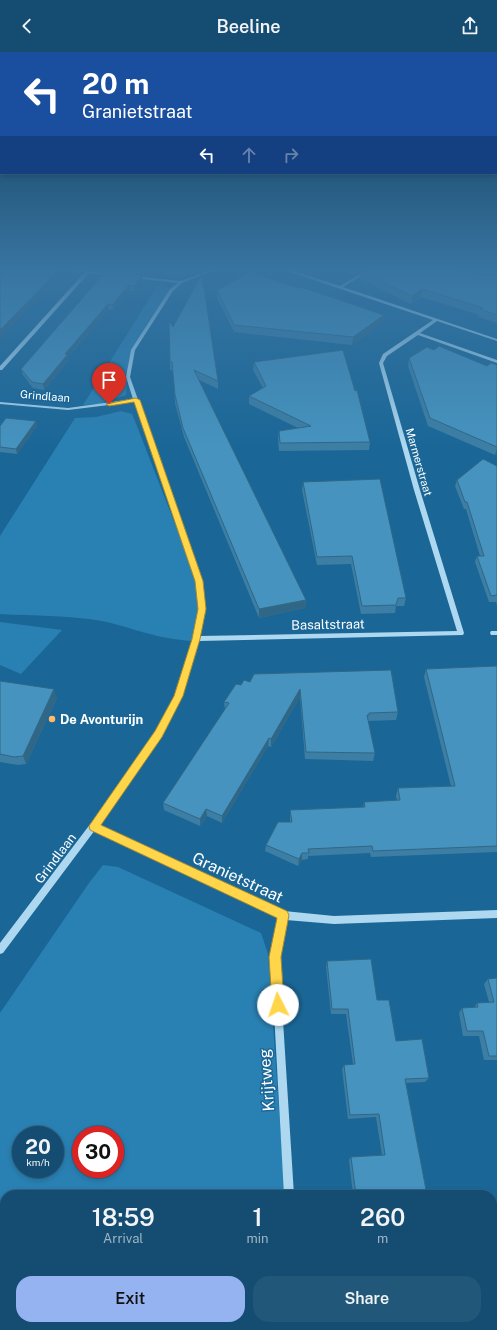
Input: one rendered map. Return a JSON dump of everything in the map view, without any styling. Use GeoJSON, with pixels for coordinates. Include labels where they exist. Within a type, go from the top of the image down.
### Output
{"type":"FeatureCollection","features":[{"type":"Feature","properties":{"kind":"street"},"geometry":{"type":"LineString","coordinates":[[0,369],[38,327]]}},
{"type":"Feature","properties":{"kind":"street","name":"Grindlaan"},"geometry":{"type":"LineString","coordinates":[[0,950],[94,826],[158,734],[179,696],[196,639],[202,609],[199,581],[128,377],[133,350],[148,327]]}},
{"type":"Feature","properties":{"kind":"street","name":"Marmerstraat"},"geometry":{"type":"LineString","coordinates":[[426,327],[385,355],[381,363],[417,490],[461,633]]}},
{"type":"Feature","properties":{"kind":"street"},"geometry":{"type":"LineString","coordinates":[[456,327],[497,340]]}},
{"type":"Feature","properties":{"kind":"street"},"geometry":{"type":"LineString","coordinates":[[417,333],[497,362]]}},
{"type":"Feature","properties":{"kind":"street","name":"Grindlaan"},"geometry":{"type":"LineString","coordinates":[[0,403],[68,409],[136,400]]}},
{"type":"Feature","properties":{"kind":"street","name":"Basaltstraat"},"geometry":{"type":"LineString","coordinates":[[196,639],[461,633]]}},
{"type":"Feature","properties":{"kind":"street","name":"Granietstraat"},"geometry":{"type":"LineString","coordinates":[[94,826],[283,915],[334,920],[497,914]]}},
{"type":"Feature","properties":{"kind":"street","name":"Krijtweg"},"geometry":{"type":"LineString","coordinates":[[283,915],[275,957],[289,1190]]}},
{"type":"Feature","properties":{"kind":"shaded area"},"geometry":{"type":"Polygon","coordinates":[[[132,327],[145,327],[135,347],[128,370],[126,395],[100,404],[83,405],[132,327]]]}},
{"type":"Feature","properties":{"kind":"shaded area"},"geometry":{"type":"Polygon","coordinates":[[[121,411],[132,414],[197,581],[199,597],[198,611],[192,641],[168,638],[89,619],[0,614],[0,536],[75,418],[96,417],[121,411]]]}},
{"type":"Feature","properties":{"kind":"shaded area"},"geometry":{"type":"Polygon","coordinates":[[[0,622],[62,630],[21,674],[0,665],[0,622]]]}},
{"type":"Feature","properties":{"kind":"shaded area"},"geometry":{"type":"Polygon","coordinates":[[[103,865],[118,867],[261,933],[268,954],[285,1190],[0,1190],[0,1013],[89,883],[103,865]]]}},
{"type":"Feature","properties":{"kind":"building"},"geometry":{"type":"Polygon","coordinates":[[[58,327],[89,327],[65,354],[68,354],[43,384],[32,382],[21,369],[58,327]]]}},
{"type":"Feature","properties":{"kind":"building"},"geometry":{"type":"Polygon","coordinates":[[[169,327],[210,327],[218,381],[194,370],[306,600],[259,609],[183,428],[175,395],[172,362],[170,362],[169,327]]]}},
{"type":"Feature","properties":{"kind":"building"},"geometry":{"type":"Polygon","coordinates":[[[250,327],[368,327],[353,337],[250,327]]]}},
{"type":"Feature","properties":{"kind":"building"},"geometry":{"type":"Polygon","coordinates":[[[439,346],[487,366],[491,363],[497,365],[497,447],[430,418],[409,358],[427,347],[434,350],[439,346]]]}},
{"type":"Feature","properties":{"kind":"building"},"geometry":{"type":"Polygon","coordinates":[[[343,350],[355,391],[357,390],[370,442],[280,443],[279,431],[311,426],[249,396],[266,386],[254,362],[343,350]]]}},
{"type":"Feature","properties":{"kind":"building"},"geometry":{"type":"Polygon","coordinates":[[[6,418],[36,421],[16,449],[0,447],[0,426],[6,418]]]}},
{"type":"Feature","properties":{"kind":"building"},"geometry":{"type":"Polygon","coordinates":[[[483,459],[497,466],[497,595],[491,596],[477,556],[484,556],[467,502],[465,502],[457,480],[483,459]]]}},
{"type":"Feature","properties":{"kind":"building"},"geometry":{"type":"Polygon","coordinates":[[[380,479],[406,598],[398,598],[396,605],[362,606],[352,556],[317,557],[303,482],[380,479]]]}},
{"type":"Feature","properties":{"kind":"building"},"geometry":{"type":"Polygon","coordinates":[[[497,666],[497,846],[373,851],[372,846],[308,849],[309,853],[302,853],[299,859],[266,845],[278,822],[292,822],[290,810],[365,807],[364,802],[400,800],[398,788],[455,786],[426,669],[497,666]]]}},
{"type":"Feature","properties":{"kind":"building"},"geometry":{"type":"Polygon","coordinates":[[[391,670],[398,712],[369,713],[369,715],[367,715],[375,753],[306,752],[300,689],[271,739],[269,738],[222,816],[206,809],[200,819],[163,803],[229,703],[224,702],[236,684],[241,685],[244,680],[250,682],[254,674],[391,670]]]}},
{"type":"Feature","properties":{"kind":"building"},"geometry":{"type":"Polygon","coordinates":[[[0,681],[54,689],[23,756],[14,757],[0,754],[0,681]]]}},
{"type":"Feature","properties":{"kind":"building"},"geometry":{"type":"Polygon","coordinates":[[[371,959],[377,1000],[389,1000],[396,1041],[422,1039],[429,1078],[405,1079],[426,1190],[355,1190],[351,1157],[385,1155],[379,1114],[350,1115],[344,1065],[355,1064],[348,1009],[332,1009],[327,961],[371,959]]]}},
{"type":"Feature","properties":{"kind":"building"},"geometry":{"type":"Polygon","coordinates":[[[497,978],[497,1056],[489,1056],[483,1031],[467,1031],[462,1008],[478,1007],[477,1003],[494,1002],[488,979],[497,978]]]}},
{"type":"Feature","properties":{"kind":"place","name":"De Avonturijn"},"geometry":{"type":"Point","coordinates":[52,719]}},
{"type":"Feature","properties":{"kind":"route"},"geometry":{"type":"LineString","coordinates":[[109,404],[136,400],[199,581],[202,609],[196,639],[179,696],[158,734],[94,826],[283,915],[275,957],[278,1005]]}}]}
